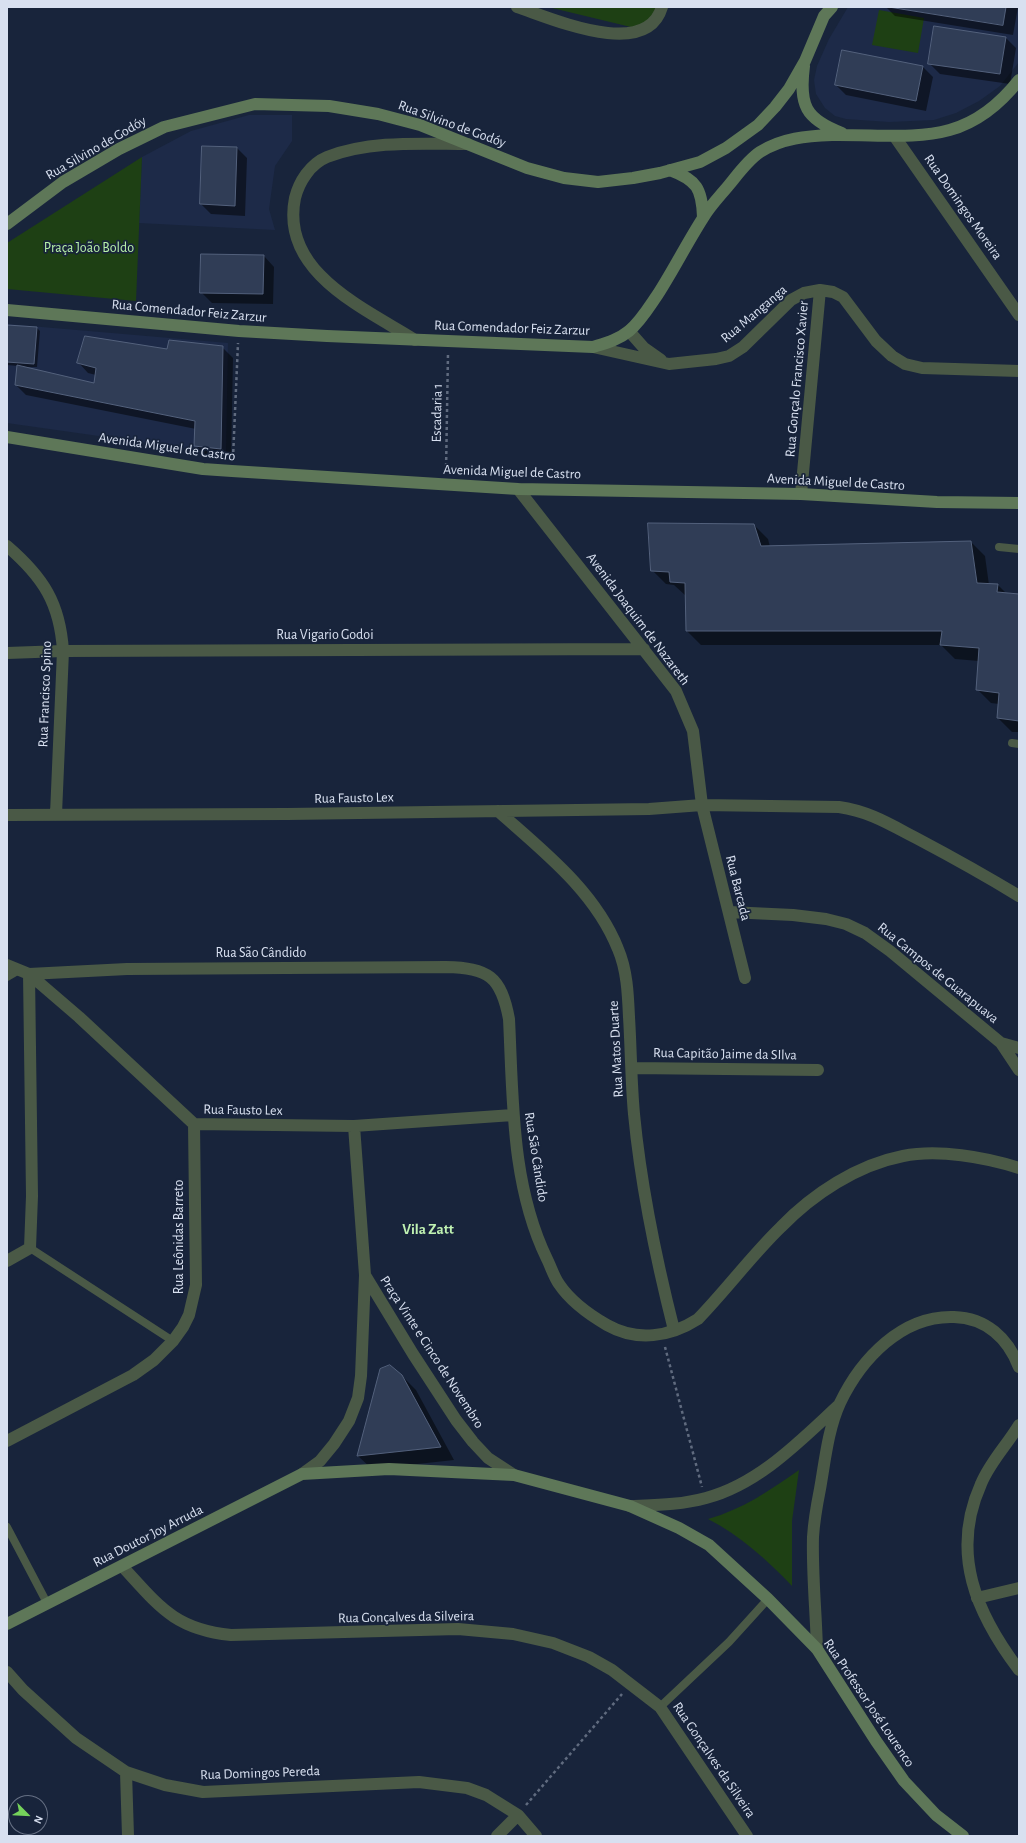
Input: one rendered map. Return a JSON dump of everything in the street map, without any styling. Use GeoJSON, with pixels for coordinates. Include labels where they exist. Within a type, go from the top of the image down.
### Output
{"type":"FeatureCollection","features":[{"type":"Feature","properties":{"kind":"main road"},"geometry":{"type":"LineString","coordinates":[[832,7],[822,12],[805,61],[802,83],[803,99],[815,120],[826,127],[849,135]]}},
{"type":"Feature","properties":{"kind":"main road","name":"Rua Silvino de Godóy"},"geometry":{"type":"LineString","coordinates":[[7,224],[63,182],[120,149],[158,130],[178,123],[255,104],[329,106],[378,114],[420,125],[527,168],[564,178],[598,182],[633,178],[700,162],[726,148],[758,125],[775,107],[789,89],[805,61]]}},
{"type":"Feature","properties":{"kind":"main road","name":"Rua Comendador Feiz Zarzur"},"geometry":{"type":"LineString","coordinates":[[7,310],[239,331],[593,347],[617,340],[629,331],[644,316],[690,243],[703,217],[740,172],[759,152],[782,141],[806,136],[849,135],[895,137],[929,135],[957,128],[980,117],[1004,98],[1019,80]]}},
{"type":"Feature","properties":{"kind":"main road"},"geometry":{"type":"LineString","coordinates":[[670,170],[693,181],[699,189],[703,201],[703,217]]}},
{"type":"Feature","properties":{"kind":"main road","name":"Avenida Miguel de Castro"},"geometry":{"type":"LineString","coordinates":[[7,437],[203,470],[232,472],[518,489],[802,494],[936,502],[1019,503]]}},
{"type":"Feature","properties":{"kind":"main road","name":"Rua Professor José Lourenco"},"geometry":{"type":"LineString","coordinates":[[302,1474],[389,1469],[514,1475],[630,1506],[679,1528],[710,1545],[768,1599],[817,1649],[876,1741],[904,1781],[936,1815],[963,1836]]}},
{"type":"Feature","properties":{"kind":"main road","name":"Rua Doutor Joy Arruda"},"geometry":{"type":"LineString","coordinates":[[7,1624],[302,1474]]}},
{"type":"Feature","properties":{"kind":"street"},"geometry":{"type":"LineString","coordinates":[[517,7],[595,32],[619,34],[634,33],[650,26],[662,7]]}},
{"type":"Feature","properties":{"kind":"street","name":"Rua Domingos Moreira"},"geometry":{"type":"LineString","coordinates":[[895,137],[1019,315]]}},
{"type":"Feature","properties":{"kind":"street"},"geometry":{"type":"LineString","coordinates":[[415,340],[339,293],[315,271],[305,256],[295,230],[293,208],[297,189],[308,171],[326,158],[358,148],[410,144],[469,144]]}},
{"type":"Feature","properties":{"kind":"street","name":"Rua Manganga"},"geometry":{"type":"LineString","coordinates":[[593,347],[669,364],[716,359],[728,356],[743,347],[791,300],[804,293],[820,290],[833,292],[844,297],[876,341],[892,356],[905,364],[922,368],[1019,371]]}},
{"type":"Feature","properties":{"kind":"street","name":"Rua Gonçalo Francisco Xavier"},"geometry":{"type":"LineString","coordinates":[[802,494],[820,290]]}},
{"type":"Feature","properties":{"kind":"street"},"geometry":{"type":"LineString","coordinates":[[629,331],[644,348],[669,364]]}},
{"type":"Feature","properties":{"kind":"street","name":"Avenida Joaquim de Nazareth"},"geometry":{"type":"LineString","coordinates":[[518,489],[676,691],[693,731],[697,750],[702,805]]}},
{"type":"Feature","properties":{"kind":"street","name":"Rua Francisco Spino"},"geometry":{"type":"LineString","coordinates":[[7,546],[22,559],[45,587],[56,607],[60,622],[63,651],[56,814]]}},
{"type":"Feature","properties":{"kind":"street","name":"Rua Vigario Godoi"},"geometry":{"type":"LineString","coordinates":[[7,653],[63,651],[644,649]]}},
{"type":"Feature","properties":{"kind":"street"},"geometry":{"type":"LineString","coordinates":[[702,805],[839,807],[858,810],[876,817],[971,867],[1019,896]]}},
{"type":"Feature","properties":{"kind":"street","name":"Rua Fausto Lex"},"geometry":{"type":"LineString","coordinates":[[7,815],[287,814],[649,809],[702,805]]}},
{"type":"Feature","properties":{"kind":"street","name":"Rua Barcada"},"geometry":{"type":"LineString","coordinates":[[702,805],[745,978]]}},
{"type":"Feature","properties":{"kind":"street","name":"Rua Matos Duarte"},"geometry":{"type":"LineString","coordinates":[[498,811],[570,876],[602,916],[618,949],[627,980],[634,1112],[640,1162],[656,1257],[674,1330]]}},
{"type":"Feature","properties":{"kind":"street","name":"Rua Campos de Guarapuava"},"geometry":{"type":"LineString","coordinates":[[729,912],[793,915],[826,919],[846,924],[865,933],[890,951],[1001,1043],[1019,1070]]}},
{"type":"Feature","properties":{"kind":"street","name":"Rua Fausto Lex"},"geometry":{"type":"LineString","coordinates":[[7,964],[24,972],[101,1036],[194,1124],[354,1126],[513,1114]]}},
{"type":"Feature","properties":{"kind":"street","name":"Rua São Cândido"},"geometry":{"type":"LineString","coordinates":[[24,972],[151,969],[446,967],[477,970],[486,974],[494,981],[506,1004],[509,1019],[513,1114],[516,1146],[524,1196],[539,1244],[558,1283],[576,1304],[614,1329],[633,1334],[662,1335],[688,1326],[698,1319],[780,1228],[805,1204],[862,1169],[901,1156],[930,1154],[1002,1162],[1019,1168]]}},
{"type":"Feature","properties":{"kind":"street"},"geometry":{"type":"LineString","coordinates":[[7,1261],[30,1248],[32,1196],[24,972]]}},
{"type":"Feature","properties":{"kind":"street"},"geometry":{"type":"LineString","coordinates":[[1001,1043],[1019,1048]]}},
{"type":"Feature","properties":{"kind":"street","name":"Rua Capitão Jaime da SIlva"},"geometry":{"type":"LineString","coordinates":[[632,1068],[818,1070]]}},
{"type":"Feature","properties":{"kind":"street","name":"Rua Leônidas Barreto"},"geometry":{"type":"LineString","coordinates":[[7,1441],[133,1375],[154,1360],[173,1341],[189,1315],[196,1285],[194,1124]]}},
{"type":"Feature","properties":{"kind":"street","name":"Praça Vinte e Cinco de Novembro"},"geometry":{"type":"LineString","coordinates":[[302,1474],[320,1461],[334,1444],[349,1420],[358,1398],[362,1369],[365,1275],[354,1126]]}},
{"type":"Feature","properties":{"kind":"street","name":"Praça Vinte e Cinco de Novembro"},"geometry":{"type":"LineString","coordinates":[[365,1275],[413,1354],[456,1420],[488,1458],[514,1475]]}},
{"type":"Feature","properties":{"kind":"street"},"geometry":{"type":"LineString","coordinates":[[817,1649],[813,1536],[826,1455],[840,1404],[860,1371],[876,1352],[893,1336],[910,1325],[923,1320],[955,1316],[971,1319],[985,1324],[996,1331],[1006,1343],[1019,1367]]}},
{"type":"Feature","properties":{"kind":"street"},"geometry":{"type":"LineString","coordinates":[[630,1506],[663,1505],[706,1498],[731,1490],[760,1472],[795,1445],[840,1404]]}},
{"type":"Feature","properties":{"kind":"street"},"geometry":{"type":"LineString","coordinates":[[1019,1425],[981,1483],[972,1508],[968,1531],[967,1558],[970,1577],[977,1598],[990,1625],[1019,1670]]}},
{"type":"Feature","properties":{"kind":"street","name":"Rua Gonçalves da Silveira"},"geometry":{"type":"LineString","coordinates":[[122,1566],[160,1607],[182,1623],[209,1633],[231,1635],[458,1629],[513,1634],[553,1644],[589,1658],[631,1683],[660,1707],[747,1836]]}},
{"type":"Feature","properties":{"kind":"street"},"geometry":{"type":"LineString","coordinates":[[977,1598],[1019,1588]]}},
{"type":"Feature","properties":{"kind":"street","name":"Rua Domingos Pereda"},"geometry":{"type":"LineString","coordinates":[[7,1672],[23,1690],[76,1738],[126,1772],[165,1785],[203,1792],[419,1782],[467,1788],[486,1795],[518,1815],[536,1836]]}},
{"type":"Feature","properties":{"kind":"street"},"geometry":{"type":"LineString","coordinates":[[126,1772],[128,1836]]}},
{"type":"Feature","properties":{"kind":"street"},"geometry":{"type":"LineString","coordinates":[[497,1836],[518,1815]]}},
{"type":"Feature","properties":{"kind":"lane"},"geometry":{"type":"LineString","coordinates":[[999,547],[1019,549]]}},
{"type":"Feature","properties":{"kind":"lane"},"geometry":{"type":"LineString","coordinates":[[7,977],[24,972]]}},
{"type":"Feature","properties":{"kind":"lane"},"geometry":{"type":"LineString","coordinates":[[30,1248],[173,1341]]}},
{"type":"Feature","properties":{"kind":"lane"},"geometry":{"type":"LineString","coordinates":[[7,1527],[47,1603]]}},
{"type":"Feature","properties":{"kind":"lane"},"geometry":{"type":"LineString","coordinates":[[660,1707],[729,1642],[768,1599]]}},
{"type":"Feature","properties":{"kind":"path"},"geometry":{"type":"LineString","coordinates":[[232,472],[239,331]]}},
{"type":"Feature","properties":{"kind":"path","name":"Escadaria 1"},"geometry":{"type":"LineString","coordinates":[[445,485],[448,341]]}},
{"type":"Feature","properties":{"kind":"path"},"geometry":{"type":"LineString","coordinates":[[662,1335],[706,1498]]}},
{"type":"Feature","properties":{"kind":"path"},"geometry":{"type":"LineString","coordinates":[[518,1815],[631,1683]]}},
{"type":"Feature","properties":{"kind":"shaded area"},"geometry":{"type":"Polygon","coordinates":[[[848,7],[1019,7],[1019,62],[1000,86],[979,101],[956,113],[934,120],[889,122],[846,119],[835,116],[825,108],[816,94],[814,80],[817,66],[829,39],[848,7]]]}},
{"type":"Feature","properties":{"kind":"shaded area"},"geometry":{"type":"Polygon","coordinates":[[[249,115],[292,115],[292,141],[275,166],[269,209],[275,230],[139,223],[142,157],[191,131],[249,115]]]}},
{"type":"Feature","properties":{"kind":"shaded area"},"geometry":{"type":"Polygon","coordinates":[[[7,324],[228,343],[226,454],[7,423],[7,324]]]}},
{"type":"Feature","properties":{"kind":"green space"},"geometry":{"type":"Polygon","coordinates":[[[548,7],[657,7],[648,23],[635,28],[548,7]]]}},
{"type":"Feature","properties":{"kind":"green space"},"geometry":{"type":"Polygon","coordinates":[[[879,10],[924,18],[918,53],[872,45],[879,10]]]}},
{"type":"Feature","properties":{"kind":"green space","name":"Praça João Boldo"},"geometry":{"type":"Polygon","coordinates":[[[142,157],[136,301],[7,289],[7,243],[142,157]]]}},
{"type":"Feature","properties":{"kind":"green space"},"geometry":{"type":"Polygon","coordinates":[[[799,1470],[792,1521],[792,1586],[753,1549],[720,1525],[708,1519],[744,1505],[799,1470]]]}},
{"type":"Feature","properties":{"kind":"building"},"geometry":{"type":"Polygon","coordinates":[[[889,7],[1006,7],[1003,25],[889,7]]]}},
{"type":"Feature","properties":{"kind":"building"},"geometry":{"type":"Polygon","coordinates":[[[934,26],[1006,37],[1000,74],[928,64],[934,26]]]}},
{"type":"Feature","properties":{"kind":"building"},"geometry":{"type":"Polygon","coordinates":[[[842,50],[923,66],[916,101],[835,85],[842,50]]]}},
{"type":"Feature","properties":{"kind":"building"},"geometry":{"type":"Polygon","coordinates":[[[202,146],[237,147],[235,206],[200,204],[202,146]]]}},
{"type":"Feature","properties":{"kind":"building"},"geometry":{"type":"Polygon","coordinates":[[[201,254],[264,255],[263,294],[200,293],[201,254]]]}},
{"type":"Feature","properties":{"kind":"building"},"geometry":{"type":"Polygon","coordinates":[[[7,325],[37,327],[34,364],[7,362],[7,325]]]}},
{"type":"Feature","properties":{"kind":"building"},"geometry":{"type":"Polygon","coordinates":[[[85,336],[167,349],[169,340],[223,346],[221,449],[194,446],[195,421],[15,385],[17,365],[94,383],[96,368],[77,363],[85,336]]]}},
{"type":"Feature","properties":{"kind":"building"},"geometry":{"type":"Polygon","coordinates":[[[648,523],[754,524],[761,546],[971,541],[977,583],[998,584],[997,592],[1019,594],[1019,721],[997,718],[999,693],[976,690],[979,648],[940,645],[942,631],[686,631],[685,583],[670,582],[669,572],[651,571],[648,523]]]}},
{"type":"Feature","properties":{"kind":"building"},"geometry":{"type":"Polygon","coordinates":[[[390,1365],[402,1375],[441,1447],[357,1456],[380,1369],[390,1365]]]}},
{"type":"Feature","properties":{"kind":"district","name":"Vila Zatt"},"geometry":{"type":"Point","coordinates":[428,1229]}}]}
